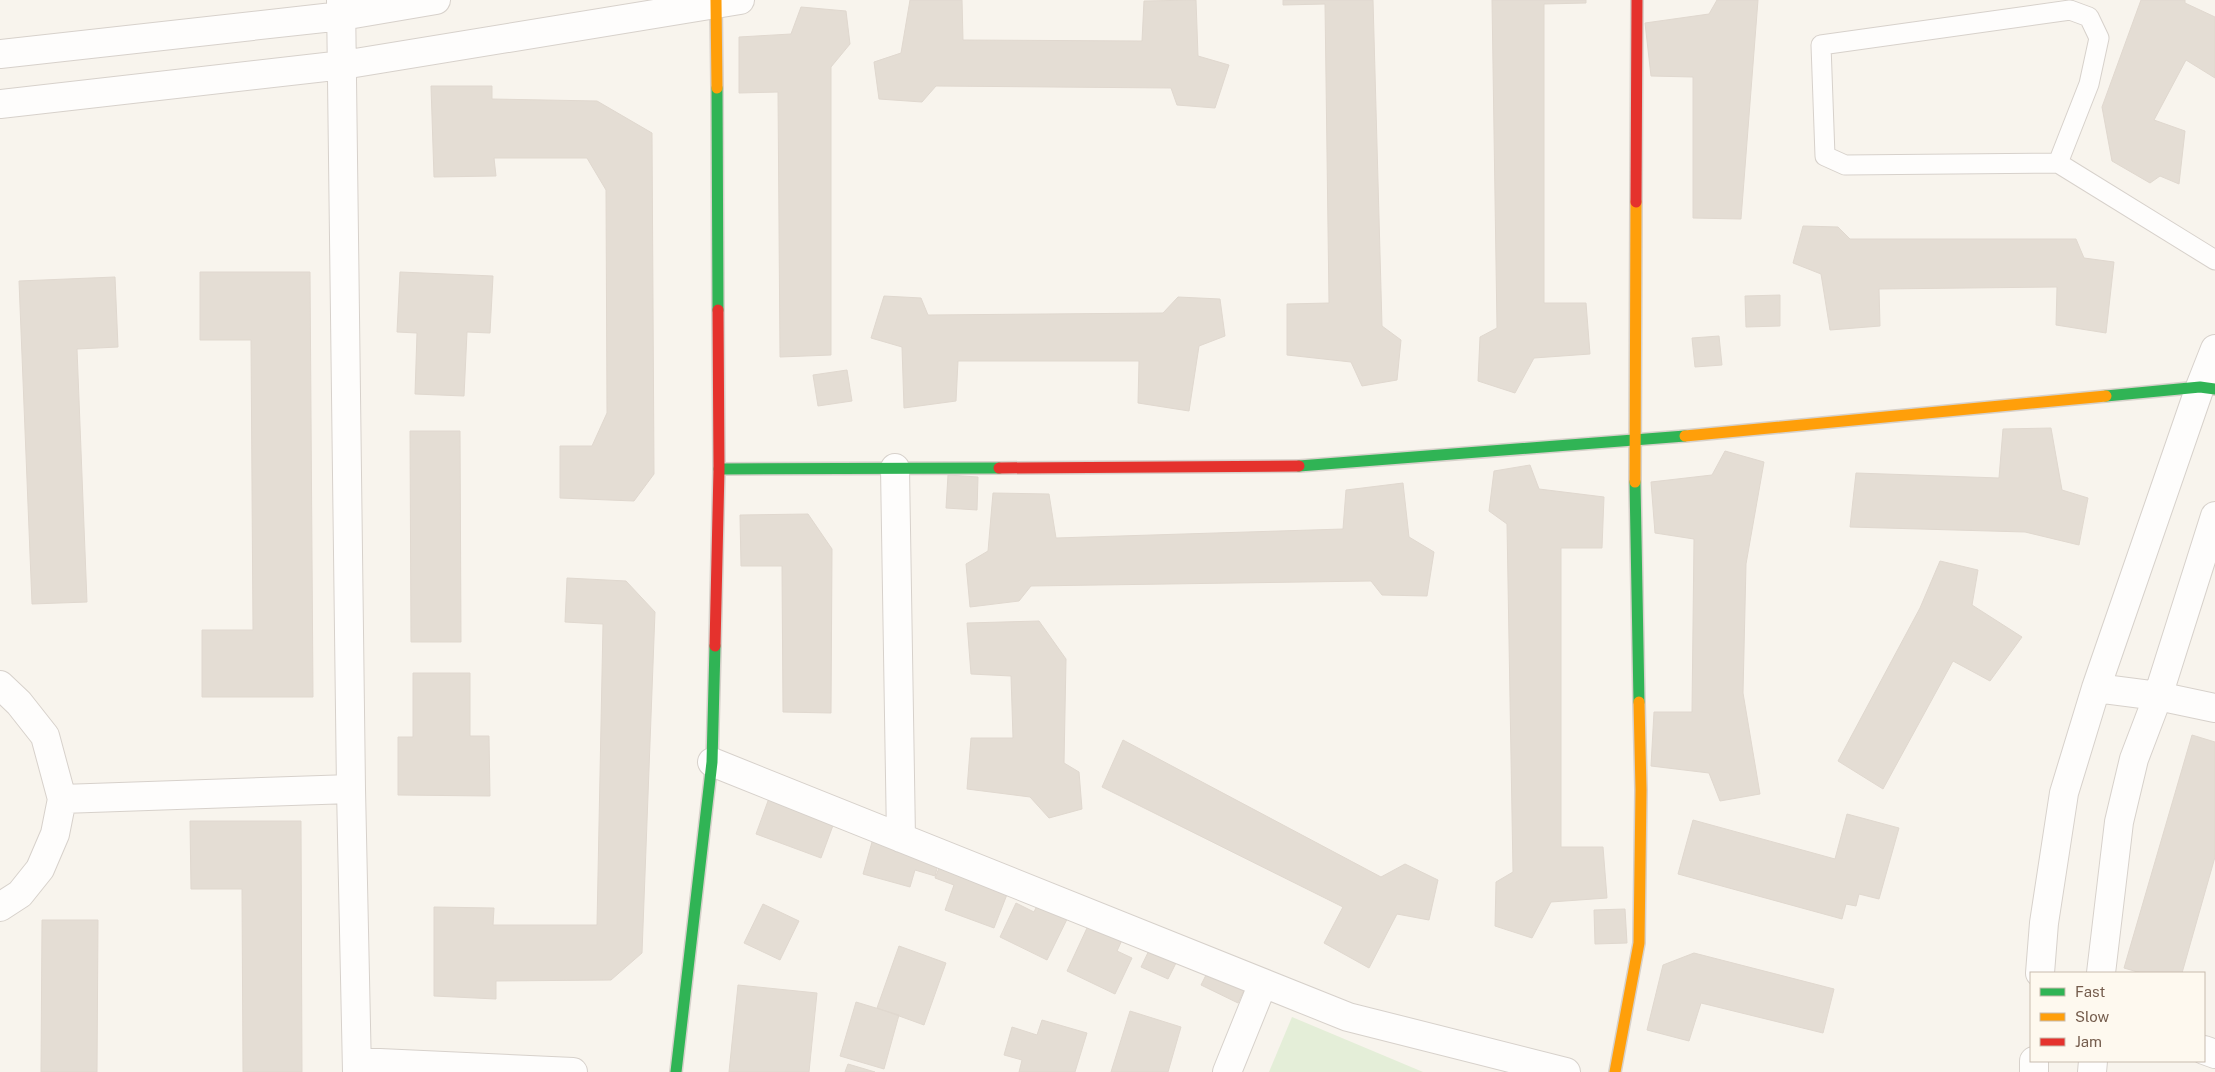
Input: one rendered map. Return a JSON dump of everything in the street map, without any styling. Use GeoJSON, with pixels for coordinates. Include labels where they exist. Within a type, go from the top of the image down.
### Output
{"type":"FeatureCollection","features":[{"type":"Feature","properties":{"kind":"street"},"geometry":{"type":"LineString","coordinates":[[0,54],[342,8],[436,0]]}},
{"type":"Feature","properties":{"kind":"street"},"geometry":{"type":"LineString","coordinates":[[1615,1072],[1639,943],[1641,790],[1634,441],[1637,0]]}},
{"type":"Feature","properties":{"kind":"street"},"geometry":{"type":"LineString","coordinates":[[0,104],[343,65],[724,2],[719,469],[712,762],[676,1072]]}},
{"type":"Feature","properties":{"kind":"street"},"geometry":{"type":"LineString","coordinates":[[342,8],[351,789],[357,1067],[573,1072]]}},
{"type":"Feature","properties":{"kind":"street"},"geometry":{"type":"LineString","coordinates":[[2040,972],[2044,923],[2064,793],[2096,688],[2207,388],[2215,349]]}},
{"type":"Feature","properties":{"kind":"street"},"geometry":{"type":"LineString","coordinates":[[719,469],[1299,466],[1634,441],[2207,388]]}},
{"type":"Feature","properties":{"kind":"street"},"geometry":{"type":"LineString","coordinates":[[895,468],[900,838]]}},
{"type":"Feature","properties":{"kind":"street"},"geometry":{"type":"LineString","coordinates":[[2101,972],[2119,822],[2134,759],[2158,696],[2215,516]]}},
{"type":"Feature","properties":{"kind":"street"},"geometry":{"type":"LineString","coordinates":[[0,685],[19,703],[45,736],[62,799],[55,834],[40,869],[20,894],[0,908]]}},
{"type":"Feature","properties":{"kind":"street"},"geometry":{"type":"LineString","coordinates":[[2096,688],[2158,696],[2215,708]]}},
{"type":"Feature","properties":{"kind":"street"},"geometry":{"type":"LineString","coordinates":[[712,762],[1348,1017],[1566,1072]]}},
{"type":"Feature","properties":{"kind":"street"},"geometry":{"type":"LineString","coordinates":[[62,799],[351,789]]}},
{"type":"Feature","properties":{"kind":"street"},"geometry":{"type":"LineString","coordinates":[[1227,1072],[1263,983]]}},
{"type":"Feature","properties":{"kind":"lane"},"geometry":{"type":"LineString","coordinates":[[2058,163],[2089,84],[2099,38],[2089,17],[2070,10],[1821,45],[1824,156],[1845,165],[2058,163],[2215,260]]}},
{"type":"Feature","properties":{"kind":"green space"},"geometry":{"type":"Polygon","coordinates":[[[1292,1017],[1423,1072],[1269,1072],[1292,1017]]]}},
{"type":"Feature","properties":{"kind":"building"},"geometry":{"type":"Polygon","coordinates":[[[910,0],[962,0],[963,40],[1142,41],[1144,1],[1196,0],[1198,56],[1229,65],[1215,108],[1177,105],[1171,88],[936,86],[922,102],[879,99],[874,62],[901,53],[910,0]]]}},
{"type":"Feature","properties":{"kind":"building"},"geometry":{"type":"Polygon","coordinates":[[[1283,0],[1373,0],[1382,326],[1401,340],[1397,380],[1362,386],[1351,362],[1287,355],[1287,304],[1329,303],[1325,4],[1283,5],[1283,0]]]}},
{"type":"Feature","properties":{"kind":"building"},"geometry":{"type":"Polygon","coordinates":[[[1492,0],[1586,0],[1586,3],[1544,4],[1544,303],[1586,303],[1590,354],[1534,358],[1515,393],[1478,381],[1480,337],[1497,328],[1492,0]]]}},
{"type":"Feature","properties":{"kind":"building"},"geometry":{"type":"Polygon","coordinates":[[[1717,0],[1758,0],[1741,219],[1693,218],[1693,77],[1651,76],[1645,23],[1709,14],[1717,0]]]}},
{"type":"Feature","properties":{"kind":"building"},"geometry":{"type":"Polygon","coordinates":[[[2141,0],[2185,0],[2185,3],[2215,17],[2215,78],[2186,60],[2154,120],[2185,131],[2179,184],[2160,176],[2150,183],[2112,161],[2102,107],[2141,0]]]}},
{"type":"Feature","properties":{"kind":"building"},"geometry":{"type":"Polygon","coordinates":[[[801,7],[846,11],[850,44],[831,67],[831,355],[780,357],[778,92],[739,93],[739,37],[791,34],[801,7]]]}},
{"type":"Feature","properties":{"kind":"building"},"geometry":{"type":"Polygon","coordinates":[[[431,86],[492,86],[492,99],[597,101],[652,133],[654,474],[634,501],[560,498],[560,446],[592,446],[607,413],[606,190],[587,158],[494,158],[496,176],[434,177],[431,86]]]}},
{"type":"Feature","properties":{"kind":"building"},"geometry":{"type":"Polygon","coordinates":[[[1803,226],[1838,227],[1850,239],[2076,239],[2084,258],[2114,262],[2106,333],[2056,325],[2057,287],[1879,289],[1880,326],[1830,330],[1821,274],[1793,263],[1803,226]]]}},
{"type":"Feature","properties":{"kind":"building"},"geometry":{"type":"Polygon","coordinates":[[[200,272],[310,272],[313,697],[202,697],[202,630],[253,630],[251,340],[200,340],[200,272]]]}},
{"type":"Feature","properties":{"kind":"building"},"geometry":{"type":"Polygon","coordinates":[[[400,272],[493,276],[490,333],[467,332],[464,396],[415,394],[417,333],[397,332],[400,272]]]}},
{"type":"Feature","properties":{"kind":"building"},"geometry":{"type":"Polygon","coordinates":[[[115,277],[118,347],[77,349],[87,602],[32,604],[19,281],[115,277]]]}},
{"type":"Feature","properties":{"kind":"building"},"geometry":{"type":"Polygon","coordinates":[[[1780,295],[1780,326],[1746,327],[1745,296],[1780,295]]]}},
{"type":"Feature","properties":{"kind":"building"},"geometry":{"type":"Polygon","coordinates":[[[884,296],[921,298],[928,315],[1163,313],[1178,297],[1220,299],[1225,336],[1199,346],[1189,411],[1138,403],[1139,361],[958,361],[956,401],[904,408],[902,347],[871,338],[884,296]]]}},
{"type":"Feature","properties":{"kind":"building"},"geometry":{"type":"Polygon","coordinates":[[[1719,336],[1722,365],[1695,367],[1692,338],[1719,336]]]}},
{"type":"Feature","properties":{"kind":"building"},"geometry":{"type":"Polygon","coordinates":[[[847,370],[852,401],[818,406],[813,375],[847,370]]]}},
{"type":"Feature","properties":{"kind":"building"},"geometry":{"type":"Polygon","coordinates":[[[2051,428],[2062,490],[2088,498],[2079,545],[2025,532],[1850,527],[1856,473],[1999,478],[2003,429],[2051,428]]]}},
{"type":"Feature","properties":{"kind":"building"},"geometry":{"type":"Polygon","coordinates":[[[410,431],[460,431],[461,642],[411,642],[410,431]]]}},
{"type":"Feature","properties":{"kind":"building"},"geometry":{"type":"Polygon","coordinates":[[[1725,451],[1764,462],[1746,564],[1743,693],[1760,794],[1720,801],[1709,773],[1651,766],[1654,712],[1692,712],[1694,539],[1655,533],[1651,482],[1712,475],[1725,451]]]}},
{"type":"Feature","properties":{"kind":"building"},"geometry":{"type":"Polygon","coordinates":[[[1530,465],[1539,489],[1604,497],[1602,548],[1561,548],[1561,847],[1603,847],[1607,898],[1551,902],[1532,938],[1495,926],[1496,882],[1513,872],[1507,524],[1489,511],[1494,471],[1530,465]]]}},
{"type":"Feature","properties":{"kind":"building"},"geometry":{"type":"Polygon","coordinates":[[[948,475],[978,477],[977,510],[946,508],[948,475]]]}},
{"type":"Feature","properties":{"kind":"building"},"geometry":{"type":"Polygon","coordinates":[[[1403,483],[1409,537],[1434,552],[1427,596],[1382,595],[1371,581],[1031,586],[1019,601],[970,607],[966,564],[988,551],[993,493],[1049,494],[1056,538],[1343,529],[1346,490],[1403,483]]]}},
{"type":"Feature","properties":{"kind":"building"},"geometry":{"type":"Polygon","coordinates":[[[808,514],[832,549],[831,713],[783,712],[782,566],[741,566],[740,515],[808,514]]]}},
{"type":"Feature","properties":{"kind":"building"},"geometry":{"type":"Polygon","coordinates":[[[1940,561],[1978,570],[1972,605],[2022,637],[1990,681],[1953,661],[1883,789],[1838,761],[1920,608],[1940,561]]]}},
{"type":"Feature","properties":{"kind":"building"},"geometry":{"type":"Polygon","coordinates":[[[567,578],[626,581],[655,612],[642,953],[611,980],[496,981],[496,999],[434,996],[434,907],[494,908],[493,925],[597,925],[603,624],[565,622],[567,578]]]}},
{"type":"Feature","properties":{"kind":"building"},"geometry":{"type":"Polygon","coordinates":[[[1039,621],[1066,659],[1064,763],[1079,772],[1082,809],[1049,818],[1030,797],[967,789],[971,738],[1013,738],[1011,676],[971,674],[967,623],[1039,621]]]}},
{"type":"Feature","properties":{"kind":"building"},"geometry":{"type":"Polygon","coordinates":[[[413,673],[470,673],[470,736],[489,736],[490,796],[398,795],[398,737],[413,737],[413,673]]]}},
{"type":"Feature","properties":{"kind":"building"},"geometry":{"type":"Polygon","coordinates":[[[2192,735],[2215,742],[2215,857],[2182,972],[2138,972],[2124,968],[2192,735]]]}},
{"type":"Feature","properties":{"kind":"building"},"geometry":{"type":"Polygon","coordinates":[[[1123,740],[1381,877],[1405,864],[1438,880],[1429,920],[1397,914],[1369,968],[1324,943],[1343,907],[1102,787],[1123,740]]]}},
{"type":"Feature","properties":{"kind":"building"},"geometry":{"type":"Polygon","coordinates":[[[777,776],[842,801],[821,858],[756,834],[777,776]]]}},
{"type":"Feature","properties":{"kind":"building"},"geometry":{"type":"Polygon","coordinates":[[[1847,814],[1899,828],[1879,899],[1859,894],[1856,906],[1846,904],[1842,919],[1678,874],[1693,820],[1835,859],[1847,814]]]}},
{"type":"Feature","properties":{"kind":"building"},"geometry":{"type":"Polygon","coordinates":[[[190,821],[301,821],[302,1072],[243,1072],[242,889],[191,889],[190,821]]]}},
{"type":"Feature","properties":{"kind":"building"},"geometry":{"type":"Polygon","coordinates":[[[876,828],[943,846],[935,876],[915,870],[910,887],[863,874],[876,828]]]}},
{"type":"Feature","properties":{"kind":"building"},"geometry":{"type":"Polygon","coordinates":[[[945,853],[1013,879],[994,928],[945,910],[954,885],[935,878],[945,853]]]}},
{"type":"Feature","properties":{"kind":"building"},"geometry":{"type":"Polygon","coordinates":[[[1044,891],[1074,905],[1047,960],[1000,937],[1016,903],[1034,912],[1044,891]]]}},
{"type":"Feature","properties":{"kind":"building"},"geometry":{"type":"Polygon","coordinates":[[[763,904],[799,921],[780,960],[744,943],[763,904]]]}},
{"type":"Feature","properties":{"kind":"building"},"geometry":{"type":"Polygon","coordinates":[[[1625,909],[1627,943],[1595,944],[1594,910],[1625,909]]]}},
{"type":"Feature","properties":{"kind":"building"},"geometry":{"type":"Polygon","coordinates":[[[1094,913],[1127,929],[1117,951],[1132,958],[1115,994],[1067,971],[1094,913]]]}},
{"type":"Feature","properties":{"kind":"building"},"geometry":{"type":"Polygon","coordinates":[[[42,920],[98,920],[97,1072],[41,1072],[42,920]]]}},
{"type":"Feature","properties":{"kind":"building"},"geometry":{"type":"Polygon","coordinates":[[[1155,938],[1182,951],[1168,979],[1141,967],[1155,938]]]}},
{"type":"Feature","properties":{"kind":"building"},"geometry":{"type":"Polygon","coordinates":[[[899,946],[946,963],[924,1025],[877,1008],[899,946]]]}},
{"type":"Feature","properties":{"kind":"building"},"geometry":{"type":"Polygon","coordinates":[[[1217,953],[1253,971],[1238,1003],[1201,985],[1217,953]]]}},
{"type":"Feature","properties":{"kind":"building"},"geometry":{"type":"Polygon","coordinates":[[[1694,953],[1834,989],[1823,1033],[1701,1003],[1689,1041],[1647,1030],[1663,965],[1694,953]]]}},
{"type":"Feature","properties":{"kind":"building"},"geometry":{"type":"Polygon","coordinates":[[[738,985],[817,993],[809,1072],[729,1072],[738,985]]]}},
{"type":"Feature","properties":{"kind":"building"},"geometry":{"type":"Polygon","coordinates":[[[856,1002],[899,1015],[884,1069],[840,1056],[856,1002]]]}},
{"type":"Feature","properties":{"kind":"building"},"geometry":{"type":"Polygon","coordinates":[[[1130,1011],[1181,1027],[1168,1072],[1111,1072],[1130,1011]]]}},
{"type":"Feature","properties":{"kind":"building"},"geometry":{"type":"Polygon","coordinates":[[[1042,1020],[1087,1033],[1075,1072],[1019,1072],[1022,1060],[1004,1055],[1012,1027],[1037,1035],[1042,1020]]]}},
{"type":"Feature","properties":{"kind":"building"},"geometry":{"type":"Polygon","coordinates":[[[848,1064],[875,1072],[845,1072],[848,1064]]]}},
{"type":"Feature","properties":{"kind":"traffic: fast"},"geometry":{"type":"LineString","coordinates":[[717,88],[718,310]]}},
{"type":"Feature","properties":{"kind":"traffic: fast"},"geometry":{"type":"LineString","coordinates":[[2106,396],[2200,387],[2215,389]]}},
{"type":"Feature","properties":{"kind":"traffic: fast"},"geometry":{"type":"LineString","coordinates":[[1299,466],[1685,436]]}},
{"type":"Feature","properties":{"kind":"traffic: fast"},"geometry":{"type":"LineString","coordinates":[[719,469],[999,468]]}},
{"type":"Feature","properties":{"kind":"traffic: fast"},"geometry":{"type":"LineString","coordinates":[[1635,482],[1639,702]]}},
{"type":"Feature","properties":{"kind":"traffic: fast"},"geometry":{"type":"LineString","coordinates":[[676,1072],[712,762],[715,646]]}},
{"type":"Feature","properties":{"kind":"traffic: slow"},"geometry":{"type":"LineString","coordinates":[[716,0],[717,88]]}},
{"type":"Feature","properties":{"kind":"traffic: slow"},"geometry":{"type":"LineString","coordinates":[[1635,482],[1636,202]]}},
{"type":"Feature","properties":{"kind":"traffic: slow"},"geometry":{"type":"LineString","coordinates":[[1685,436],[2106,396]]}},
{"type":"Feature","properties":{"kind":"traffic: slow"},"geometry":{"type":"LineString","coordinates":[[1615,1072],[1639,943],[1641,790],[1639,702]]}},
{"type":"Feature","properties":{"kind":"traffic: jam"},"geometry":{"type":"LineString","coordinates":[[1636,202],[1637,0]]}},
{"type":"Feature","properties":{"kind":"traffic: jam"},"geometry":{"type":"LineString","coordinates":[[715,646],[719,469],[718,310]]}},
{"type":"Feature","properties":{"kind":"traffic: jam"},"geometry":{"type":"LineString","coordinates":[[999,468],[1299,466]]}}]}
